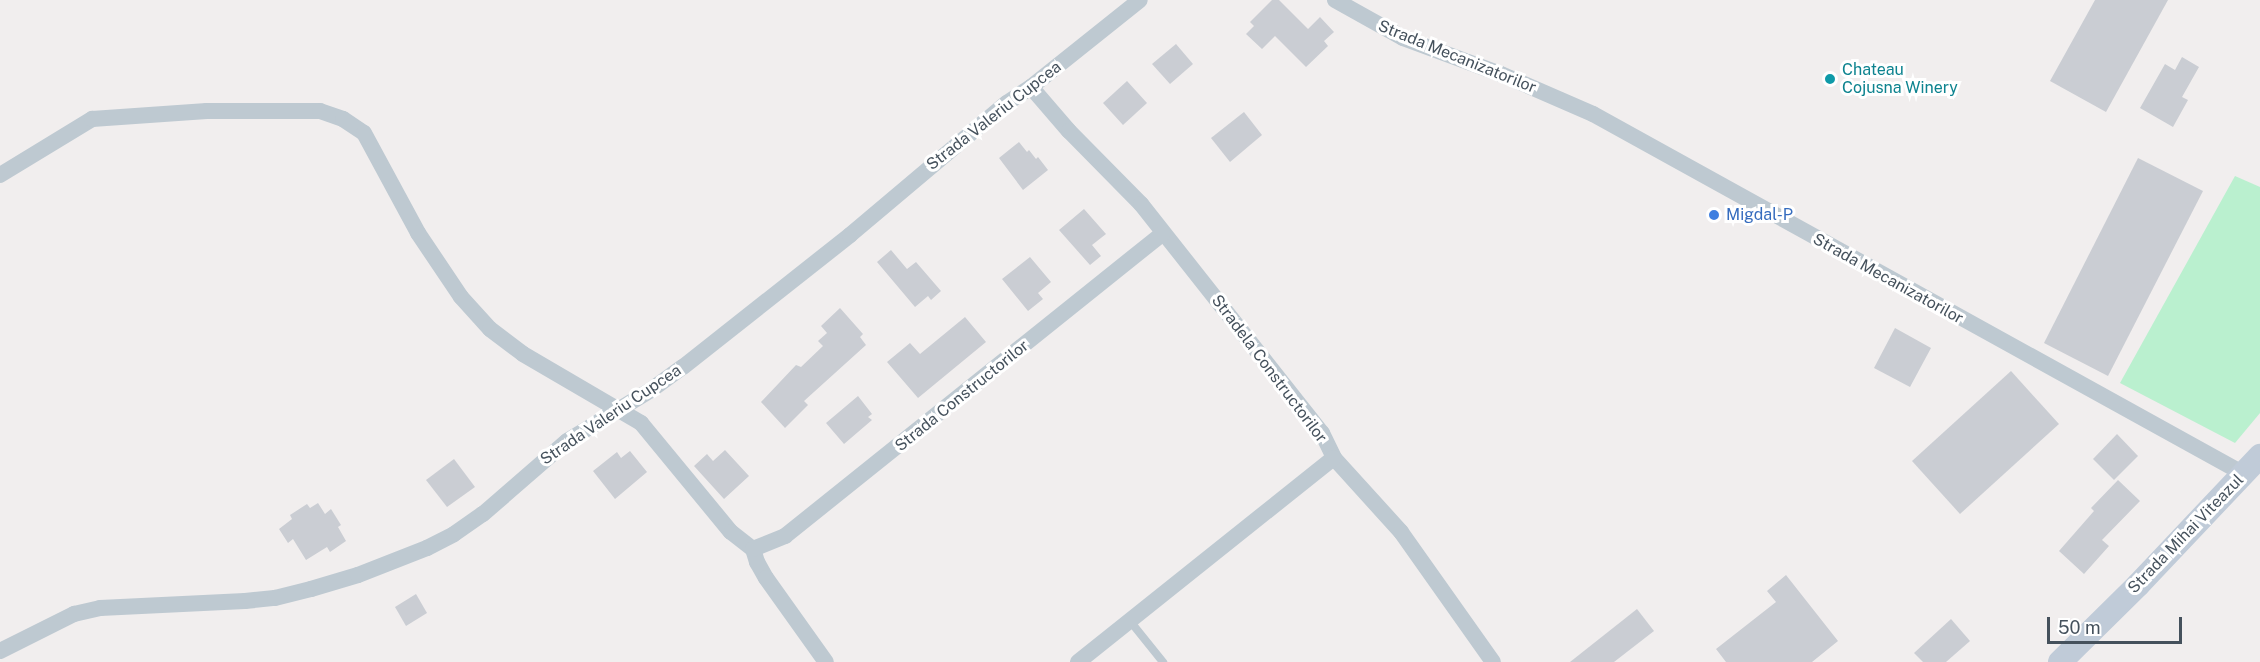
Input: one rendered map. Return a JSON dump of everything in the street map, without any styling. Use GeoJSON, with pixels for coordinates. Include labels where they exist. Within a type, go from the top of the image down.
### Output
{"type":"FeatureCollection","features":[{"type":"Feature","properties":{"kind":"street","name":"Strada Valeriu Cupcea"},"geometry":{"type":"LineString","coordinates":[[0,651],[74,614],[100,608],[132,609],[275,598],[358,575],[427,548],[454,534],[483,514],[567,441],[621,410],[684,367],[850,235],[1007,103],[1031,87],[1140,0]]}},
{"type":"Feature","properties":{"kind":"street","name":"Strada Mecanizatorilor"},"geometry":{"type":"LineString","coordinates":[[1335,0],[1403,38],[1501,74],[1593,114],[2244,474]]}},
{"type":"Feature","properties":{"kind":"street","name":"Stradela Constructorilor"},"geometry":{"type":"LineString","coordinates":[[1031,87],[1069,131],[1141,204],[1322,433],[1334,458],[1401,532],[1493,662]]}},
{"type":"Feature","properties":{"kind":"street"},"geometry":{"type":"LineString","coordinates":[[0,175],[92,119],[119,115],[320,111],[343,118],[364,133],[418,233],[461,297],[490,329],[569,383],[641,423],[731,532],[753,549],[766,578],[825,662]]}},
{"type":"Feature","properties":{"kind":"street","name":"Strada Constructorilor"},"geometry":{"type":"LineString","coordinates":[[753,549],[785,537],[1163,233]]}},
{"type":"Feature","properties":{"kind":"street","name":"Strada Mihai Viteazul"},"geometry":{"type":"LineString","coordinates":[[2060,662],[2139,585],[2260,456]]}},
{"type":"Feature","properties":{"kind":"street"},"geometry":{"type":"LineString","coordinates":[[1078,662],[1334,458]]}},
{"type":"Feature","properties":{"kind":"lane"},"geometry":{"type":"LineString","coordinates":[[1130,621],[1163,662]]}},
{"type":"Feature","properties":{"kind":"green space"},"geometry":{"type":"Polygon","coordinates":[[[2235,176],[2260,187],[2260,413],[2235,443],[2120,383],[2235,176]]]}},
{"type":"Feature","properties":{"kind":"building"},"geometry":{"type":"Polygon","coordinates":[[[1272,0],[1279,0],[1308,29],[1320,17],[1334,32],[1324,41],[1328,46],[1306,67],[1275,36],[1262,49],[1246,34],[1254,26],[1250,22],[1272,0]]]}},
{"type":"Feature","properties":{"kind":"building"},"geometry":{"type":"Polygon","coordinates":[[[2095,0],[2168,0],[2106,112],[2050,81],[2095,0]]]}},
{"type":"Feature","properties":{"kind":"building"},"geometry":{"type":"Polygon","coordinates":[[[1176,44],[1193,64],[1170,84],[1152,64],[1176,44]]]}},
{"type":"Feature","properties":{"kind":"building"},"geometry":{"type":"Polygon","coordinates":[[[2182,57],[2199,67],[2182,97],[2188,100],[2173,127],[2140,108],[2165,64],[2175,70],[2182,57]]]}},
{"type":"Feature","properties":{"kind":"building"},"geometry":{"type":"Polygon","coordinates":[[[1127,81],[1147,103],[1123,125],[1103,103],[1127,81]]]}},
{"type":"Feature","properties":{"kind":"building"},"geometry":{"type":"Polygon","coordinates":[[[1244,112],[1262,135],[1230,162],[1211,138],[1244,112]]]}},
{"type":"Feature","properties":{"kind":"building"},"geometry":{"type":"Polygon","coordinates":[[[1019,142],[1027,152],[1029,150],[1036,159],[1038,157],[1048,170],[1023,190],[999,158],[1019,142]]]}},
{"type":"Feature","properties":{"kind":"building"},"geometry":{"type":"Polygon","coordinates":[[[2138,158],[2203,191],[2108,376],[2044,343],[2138,158]]]}},
{"type":"Feature","properties":{"kind":"building"},"geometry":{"type":"Polygon","coordinates":[[[1084,209],[1106,234],[1092,245],[1101,256],[1090,265],[1059,230],[1084,209]]]}},
{"type":"Feature","properties":{"kind":"building"},"geometry":{"type":"Polygon","coordinates":[[[891,250],[907,269],[916,262],[941,291],[931,300],[928,296],[915,307],[877,262],[891,250]]]}},
{"type":"Feature","properties":{"kind":"building"},"geometry":{"type":"Polygon","coordinates":[[[1030,257],[1051,282],[1038,293],[1043,299],[1028,311],[1002,279],[1030,257]]]}},
{"type":"Feature","properties":{"kind":"building"},"geometry":{"type":"Polygon","coordinates":[[[840,308],[863,334],[860,337],[866,345],[804,401],[808,405],[785,428],[761,402],[796,365],[801,367],[823,346],[818,341],[827,333],[821,326],[840,308]]]}},
{"type":"Feature","properties":{"kind":"building"},"geometry":{"type":"Polygon","coordinates":[[[965,317],[986,342],[918,398],[887,362],[910,343],[920,354],[965,317]]]}},
{"type":"Feature","properties":{"kind":"building"},"geometry":{"type":"Polygon","coordinates":[[[1895,328],[1931,348],[1910,387],[1874,368],[1895,328]]]}},
{"type":"Feature","properties":{"kind":"building"},"geometry":{"type":"Polygon","coordinates":[[[2011,371],[2059,424],[1960,514],[1912,461],[2011,371]]]}},
{"type":"Feature","properties":{"kind":"building"},"geometry":{"type":"Polygon","coordinates":[[[858,396],[872,414],[868,417],[872,420],[844,444],[826,423],[858,396]]]}},
{"type":"Feature","properties":{"kind":"building"},"geometry":{"type":"Polygon","coordinates":[[[2117,434],[2138,456],[2114,480],[2093,459],[2117,434]]]}},
{"type":"Feature","properties":{"kind":"building"},"geometry":{"type":"Polygon","coordinates":[[[725,450],[749,476],[724,499],[694,466],[707,454],[713,461],[725,450]]]}},
{"type":"Feature","properties":{"kind":"building"},"geometry":{"type":"Polygon","coordinates":[[[630,451],[647,472],[615,499],[593,471],[617,452],[621,458],[630,451]]]}},
{"type":"Feature","properties":{"kind":"building"},"geometry":{"type":"Polygon","coordinates":[[[454,459],[475,487],[447,507],[426,480],[454,459]]]}},
{"type":"Feature","properties":{"kind":"building"},"geometry":{"type":"Polygon","coordinates":[[[2118,480],[2140,501],[2102,540],[2109,546],[2084,574],[2059,551],[2094,511],[2091,508],[2118,480]]]}},
{"type":"Feature","properties":{"kind":"building"},"geometry":{"type":"Polygon","coordinates":[[[318,503],[325,514],[331,509],[341,525],[338,527],[346,541],[330,552],[327,547],[306,560],[293,539],[288,543],[279,529],[292,519],[290,515],[307,504],[310,508],[318,503]]]}},
{"type":"Feature","properties":{"kind":"building"},"geometry":{"type":"Polygon","coordinates":[[[1786,575],[1838,641],[1812,662],[1726,662],[1716,649],[1776,602],[1767,591],[1786,575]]]}},
{"type":"Feature","properties":{"kind":"building"},"geometry":{"type":"Polygon","coordinates":[[[416,594],[427,613],[406,626],[395,607],[416,594]]]}},
{"type":"Feature","properties":{"kind":"building"},"geometry":{"type":"Polygon","coordinates":[[[1637,609],[1654,631],[1614,662],[1570,662],[1637,609]]]}},
{"type":"Feature","properties":{"kind":"building"},"geometry":{"type":"Polygon","coordinates":[[[1951,619],[1970,641],[1946,662],[1923,662],[1914,653],[1951,619]]]}},
{"type":"Feature","properties":{"kind":"place","name":"Chateau Cojusna Winery"},"geometry":{"type":"Point","coordinates":[1830,79]}},
{"type":"Feature","properties":{"kind":"place","name":"Migdal-P"},"geometry":{"type":"Point","coordinates":[1714,215]}}]}
